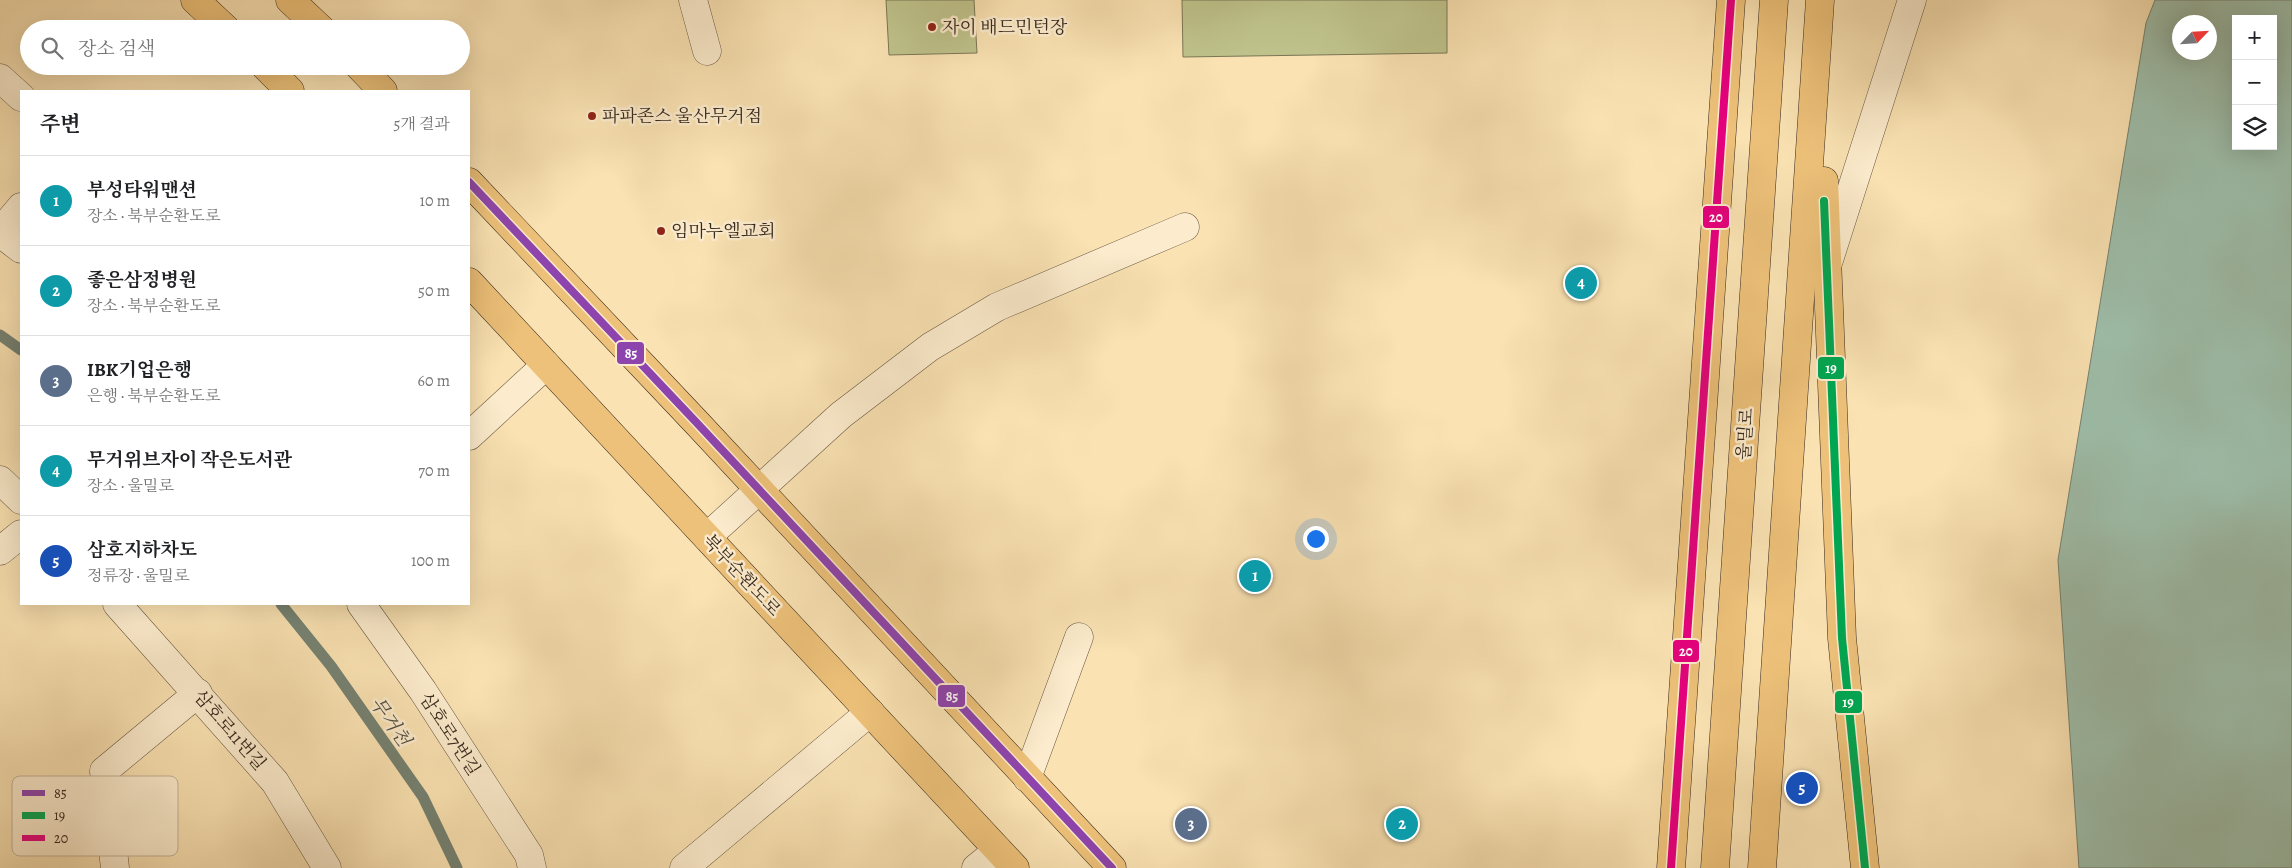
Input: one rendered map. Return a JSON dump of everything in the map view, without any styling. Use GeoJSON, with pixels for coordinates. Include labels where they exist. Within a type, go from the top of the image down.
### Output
{"type":"FeatureCollection","features":[{"type":"Feature","properties":{"kind":"main road"},"geometry":{"type":"LineString","coordinates":[[195,0],[216,20]]}},
{"type":"Feature","properties":{"kind":"main road"},"geometry":{"type":"LineString","coordinates":[[290,0],[311,20]]}},
{"type":"Feature","properties":{"kind":"main road"},"geometry":{"type":"LineString","coordinates":[[1671,868],[1731,0]]}},
{"type":"Feature","properties":{"kind":"main road","name":"울밀로"},"geometry":{"type":"LineString","coordinates":[[1715,868],[1774,0]]}},
{"type":"Feature","properties":{"kind":"main road"},"geometry":{"type":"LineString","coordinates":[[1819,8],[1826,269],[1842,638],[1865,868]]}},
{"type":"Feature","properties":{"kind":"main road"},"geometry":{"type":"LineString","coordinates":[[1762,868],[1819,8]]}},
{"type":"Feature","properties":{"kind":"main road"},"geometry":{"type":"LineString","coordinates":[[274,75],[289,90]]}},
{"type":"Feature","properties":{"kind":"main road"},"geometry":{"type":"LineString","coordinates":[[368,75],[382,90]]}},
{"type":"Feature","properties":{"kind":"main road"},"geometry":{"type":"LineString","coordinates":[[470,183],[1112,868]]}},
{"type":"Feature","properties":{"kind":"main road","name":"북부순환도로"},"geometry":{"type":"LineString","coordinates":[[470,283],[1007,859]]}},
{"type":"Feature","properties":{"kind":"street"},"geometry":{"type":"LineString","coordinates":[[693,0],[707,51]]}},
{"type":"Feature","properties":{"kind":"street"},"geometry":{"type":"LineString","coordinates":[[1826,269],[1912,0]]}},
{"type":"Feature","properties":{"kind":"street"},"geometry":{"type":"LineString","coordinates":[[0,78],[20,96]]}},
{"type":"Feature","properties":{"kind":"street"},"geometry":{"type":"LineString","coordinates":[[20,209],[0,232],[20,248]]}},
{"type":"Feature","properties":{"kind":"street"},"geometry":{"type":"LineString","coordinates":[[707,537],[841,415],[930,347],[997,307],[1185,227]]}},
{"type":"Feature","properties":{"kind":"street"},"geometry":{"type":"LineString","coordinates":[[470,435],[546,364]]}},
{"type":"Feature","properties":{"kind":"street"},"geometry":{"type":"LineString","coordinates":[[0,480],[20,499]]}},
{"type":"Feature","properties":{"kind":"street"},"geometry":{"type":"LineString","coordinates":[[0,551],[20,535]]}},
{"type":"Feature","properties":{"kind":"street","name":"삼호로11번길"},"geometry":{"type":"LineString","coordinates":[[118,605],[275,782],[327,868]]}},
{"type":"Feature","properties":{"kind":"street","name":"삼호로7번길"},"geometry":{"type":"LineString","coordinates":[[362,605],[423,691],[529,855],[532,868]]}},
{"type":"Feature","properties":{"kind":"street"},"geometry":{"type":"LineString","coordinates":[[1027,778],[1079,637]]}},
{"type":"Feature","properties":{"kind":"street"},"geometry":{"type":"LineString","coordinates":[[105,776],[104,771],[198,693]]}},
{"type":"Feature","properties":{"kind":"street"},"geometry":{"type":"LineString","coordinates":[[684,868],[870,712]]}},
{"type":"Feature","properties":{"kind":"street"},"geometry":{"type":"LineString","coordinates":[[976,868],[1007,859]]}},
{"type":"Feature","properties":{"kind":"green space","name":"자이 배드민턴장"},"geometry":{"type":"Polygon","coordinates":[[[886,0],[974,0],[977,53],[889,55],[886,0]]]}},
{"type":"Feature","properties":{"kind":"green space"},"geometry":{"type":"Polygon","coordinates":[[[1182,0],[1447,0],[1447,53],[1183,57],[1182,0]]]}},
{"type":"Feature","properties":{"kind":"shaded area"},"geometry":{"type":"Polygon","coordinates":[[[2155,0],[2292,0],[2292,868],[2079,868],[2058,560],[2146,23],[2155,0]]]}},
{"type":"Feature","properties":{"kind":"waterway","name":"무거천"},"geometry":{"type":"LineString","coordinates":[[0,335],[20,349]]}},
{"type":"Feature","properties":{"kind":"waterway","name":"무거천"},"geometry":{"type":"LineString","coordinates":[[282,605],[331,666],[423,797],[457,868]]}},
{"type":"Feature","properties":{"kind":"transit line","name":"20"},"geometry":{"type":"LineString","coordinates":[[1671,868],[1731,0]]}},
{"type":"Feature","properties":{"kind":"transit line","name":"85"},"geometry":{"type":"LineString","coordinates":[[470,183],[1112,868]]}},
{"type":"Feature","properties":{"kind":"transit line","name":"19"},"geometry":{"type":"LineString","coordinates":[[1824,201],[1842,638],[1865,868]]}},
{"type":"Feature","properties":{"kind":"place","name":"자이 배드민턴장"},"geometry":{"type":"Point","coordinates":[932,27]}},
{"type":"Feature","properties":{"kind":"place","name":"파파존스 울산무거점"},"geometry":{"type":"Point","coordinates":[592,116]}},
{"type":"Feature","properties":{"kind":"place","name":"임마누엘교회"},"geometry":{"type":"Point","coordinates":[661,231]}},
{"type":"Feature","properties":{"kind":"place","name":"무거위브자이 작은도서관"},"geometry":{"type":"Point","coordinates":[1581,283]}},
{"type":"Feature","properties":{"kind":"place","name":"부성타워맨션"},"geometry":{"type":"Point","coordinates":[1255,576]}},
{"type":"Feature","properties":{"kind":"place","name":"삼호지하차도"},"geometry":{"type":"Point","coordinates":[1802,788]}},
{"type":"Feature","properties":{"kind":"place","name":"IBK기업은행"},"geometry":{"type":"Point","coordinates":[1191,824]}},
{"type":"Feature","properties":{"kind":"place","name":"좋은삼정병원"},"geometry":{"type":"Point","coordinates":[1402,824]}}]}
